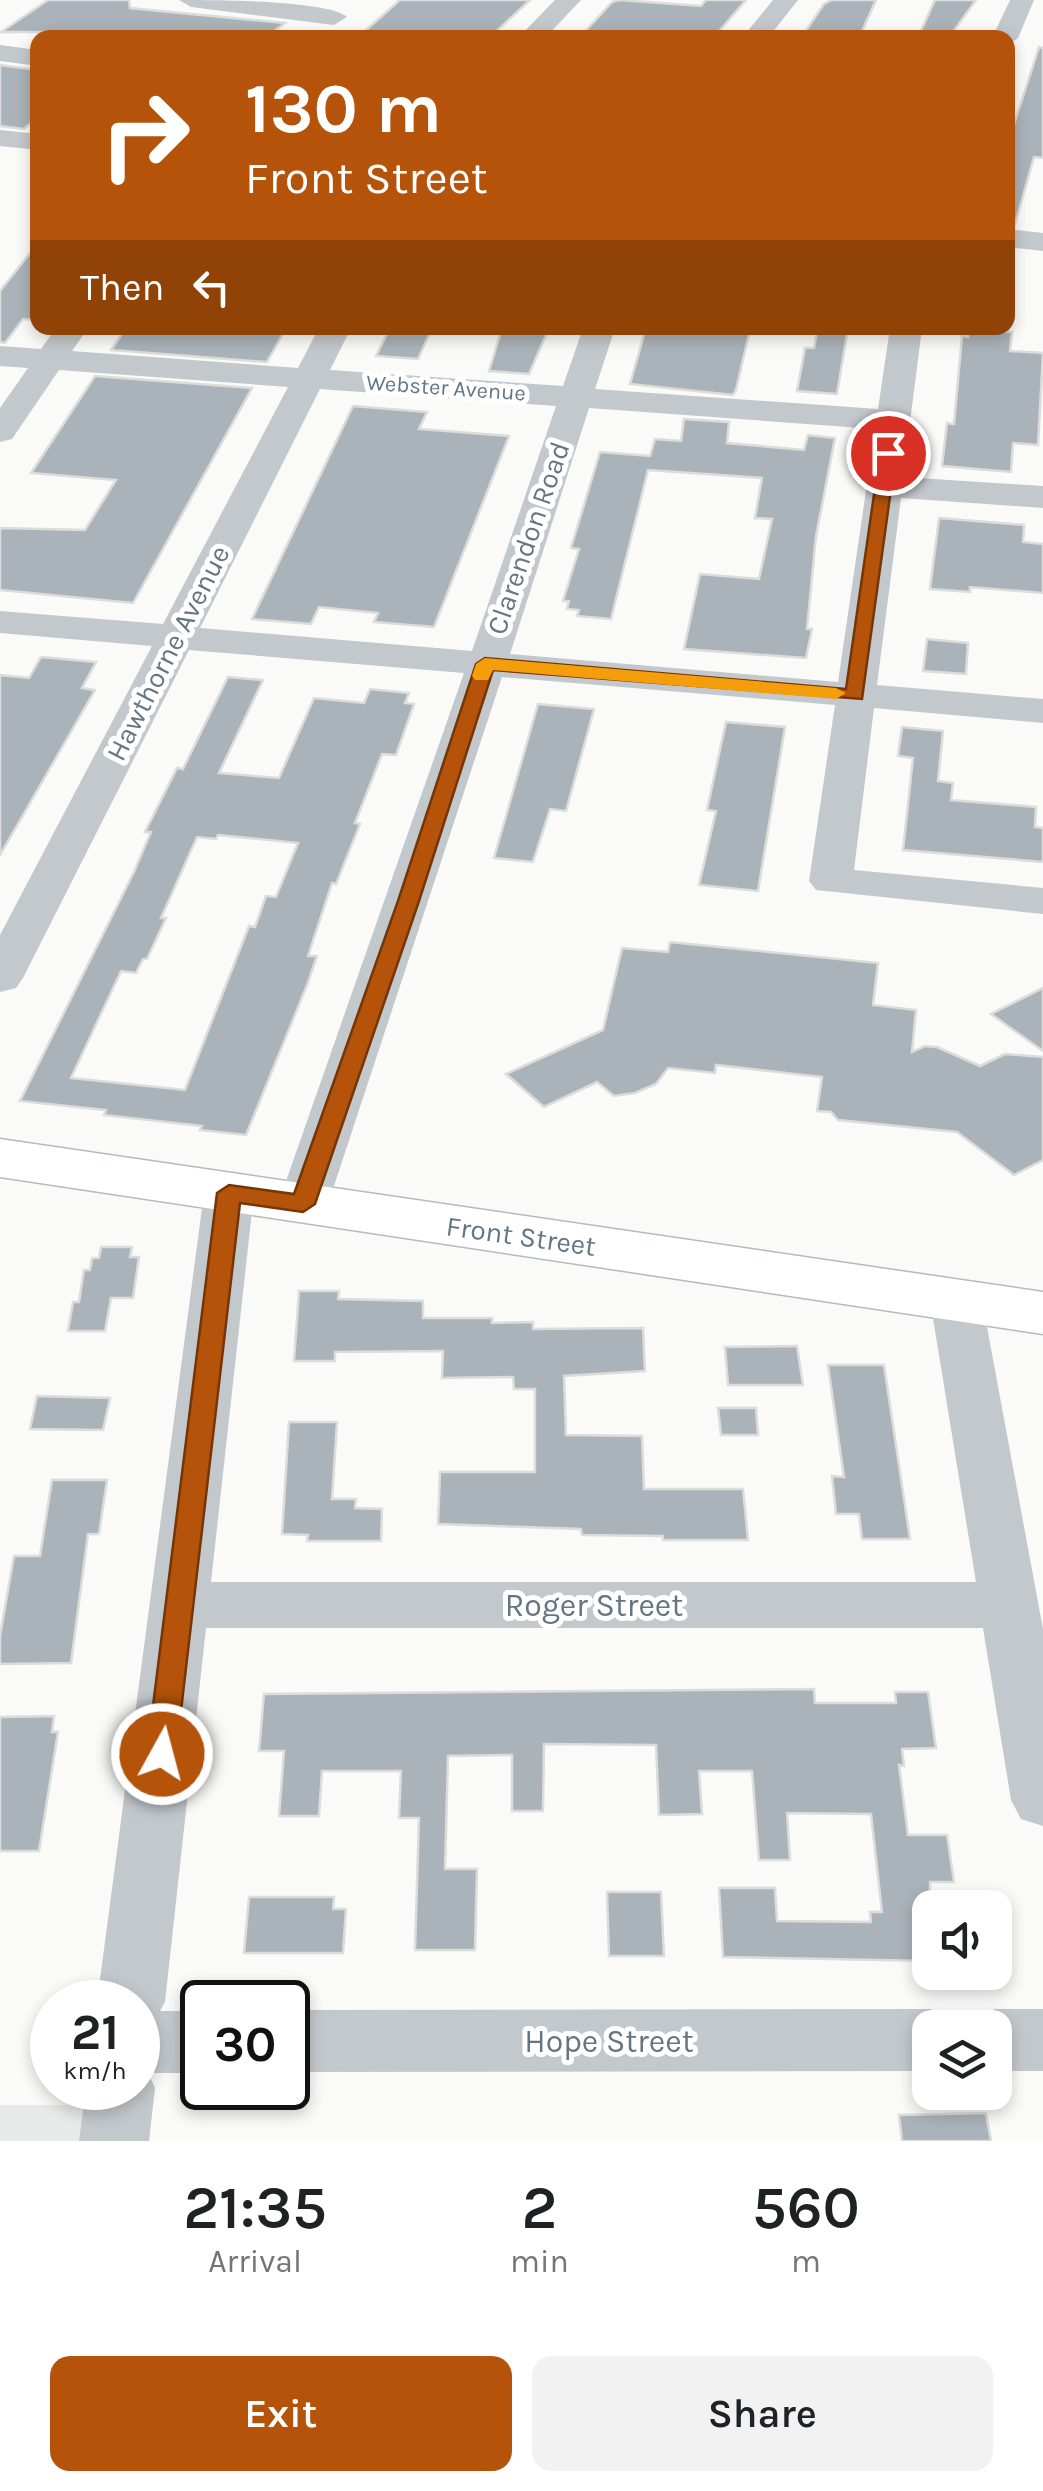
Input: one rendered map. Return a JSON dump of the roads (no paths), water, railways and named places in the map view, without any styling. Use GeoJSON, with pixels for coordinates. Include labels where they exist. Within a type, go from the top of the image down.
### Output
{"type":"FeatureCollection","features":[{"type":"Feature","properties":{"kind":"main road","name":"Front Street"},"geometry":{"type":"LineString","coordinates":[[0,1158],[1043,1314]]}},
{"type":"Feature","properties":{"kind":"street"},"geometry":{"type":"LineString","coordinates":[[191,0],[334,17]]}},
{"type":"Feature","properties":{"kind":"street"},"geometry":{"type":"LineString","coordinates":[[319,30],[355,0]]}},
{"type":"Feature","properties":{"kind":"street"},"geometry":{"type":"LineString","coordinates":[[538,30],[569,0]]}},
{"type":"Feature","properties":{"kind":"street"},"geometry":{"type":"LineString","coordinates":[[761,30],[786,0]]}},
{"type":"Feature","properties":{"kind":"street"},"geometry":{"type":"LineString","coordinates":[[1009,30],[1022,0]]}},
{"type":"Feature","properties":{"kind":"street"},"geometry":{"type":"LineString","coordinates":[[0,53],[30,57]]}},
{"type":"Feature","properties":{"kind":"street"},"geometry":{"type":"LineString","coordinates":[[0,138],[30,141]]}},
{"type":"Feature","properties":{"kind":"street"},"geometry":{"type":"LineString","coordinates":[[1015,239],[1043,242]]}},
{"type":"Feature","properties":{"kind":"street"},"geometry":{"type":"LineString","coordinates":[[0,432],[67,335]]}},
{"type":"Feature","properties":{"kind":"street","name":"Hawthorne Avenue"},"geometry":{"type":"LineString","coordinates":[[0,978],[332,335]]}},
{"type":"Feature","properties":{"kind":"street","name":"Clarendon Road"},"geometry":{"type":"LineString","coordinates":[[303,1204],[597,335]]}},
{"type":"Feature","properties":{"kind":"street"},"geometry":{"type":"LineString","coordinates":[[905,335],[831,881],[1043,900]]}},
{"type":"Feature","properties":{"kind":"street","name":"Webster Avenue"},"geometry":{"type":"LineString","coordinates":[[0,356],[892,420]]}},
{"type":"Feature","properties":{"kind":"street"},"geometry":{"type":"LineString","coordinates":[[884,486],[1043,497]]}},
{"type":"Feature","properties":{"kind":"street"},"geometry":{"type":"LineString","coordinates":[[0,622],[1043,711]]}},
{"type":"Feature","properties":{"kind":"street"},"geometry":{"type":"LineString","coordinates":[[134,1980],[229,1193]]}},
{"type":"Feature","properties":{"kind":"street"},"geometry":{"type":"LineString","coordinates":[[956,1300],[1043,1800]]}},
{"type":"Feature","properties":{"kind":"street","name":"Roger Street"},"geometry":{"type":"LineString","coordinates":[[180,1605],[1008,1605]]}},
{"type":"Feature","properties":{"kind":"street","name":"Hope Street"},"geometry":{"type":"LineString","coordinates":[[310,2042],[912,2040]]}},
{"type":"Feature","properties":{"kind":"street"},"geometry":{"type":"LineString","coordinates":[[1012,2040],[1043,2040]]}},
{"type":"Feature","properties":{"kind":"street"},"geometry":{"type":"LineString","coordinates":[[114,2141],[118,2110]]}}]}
